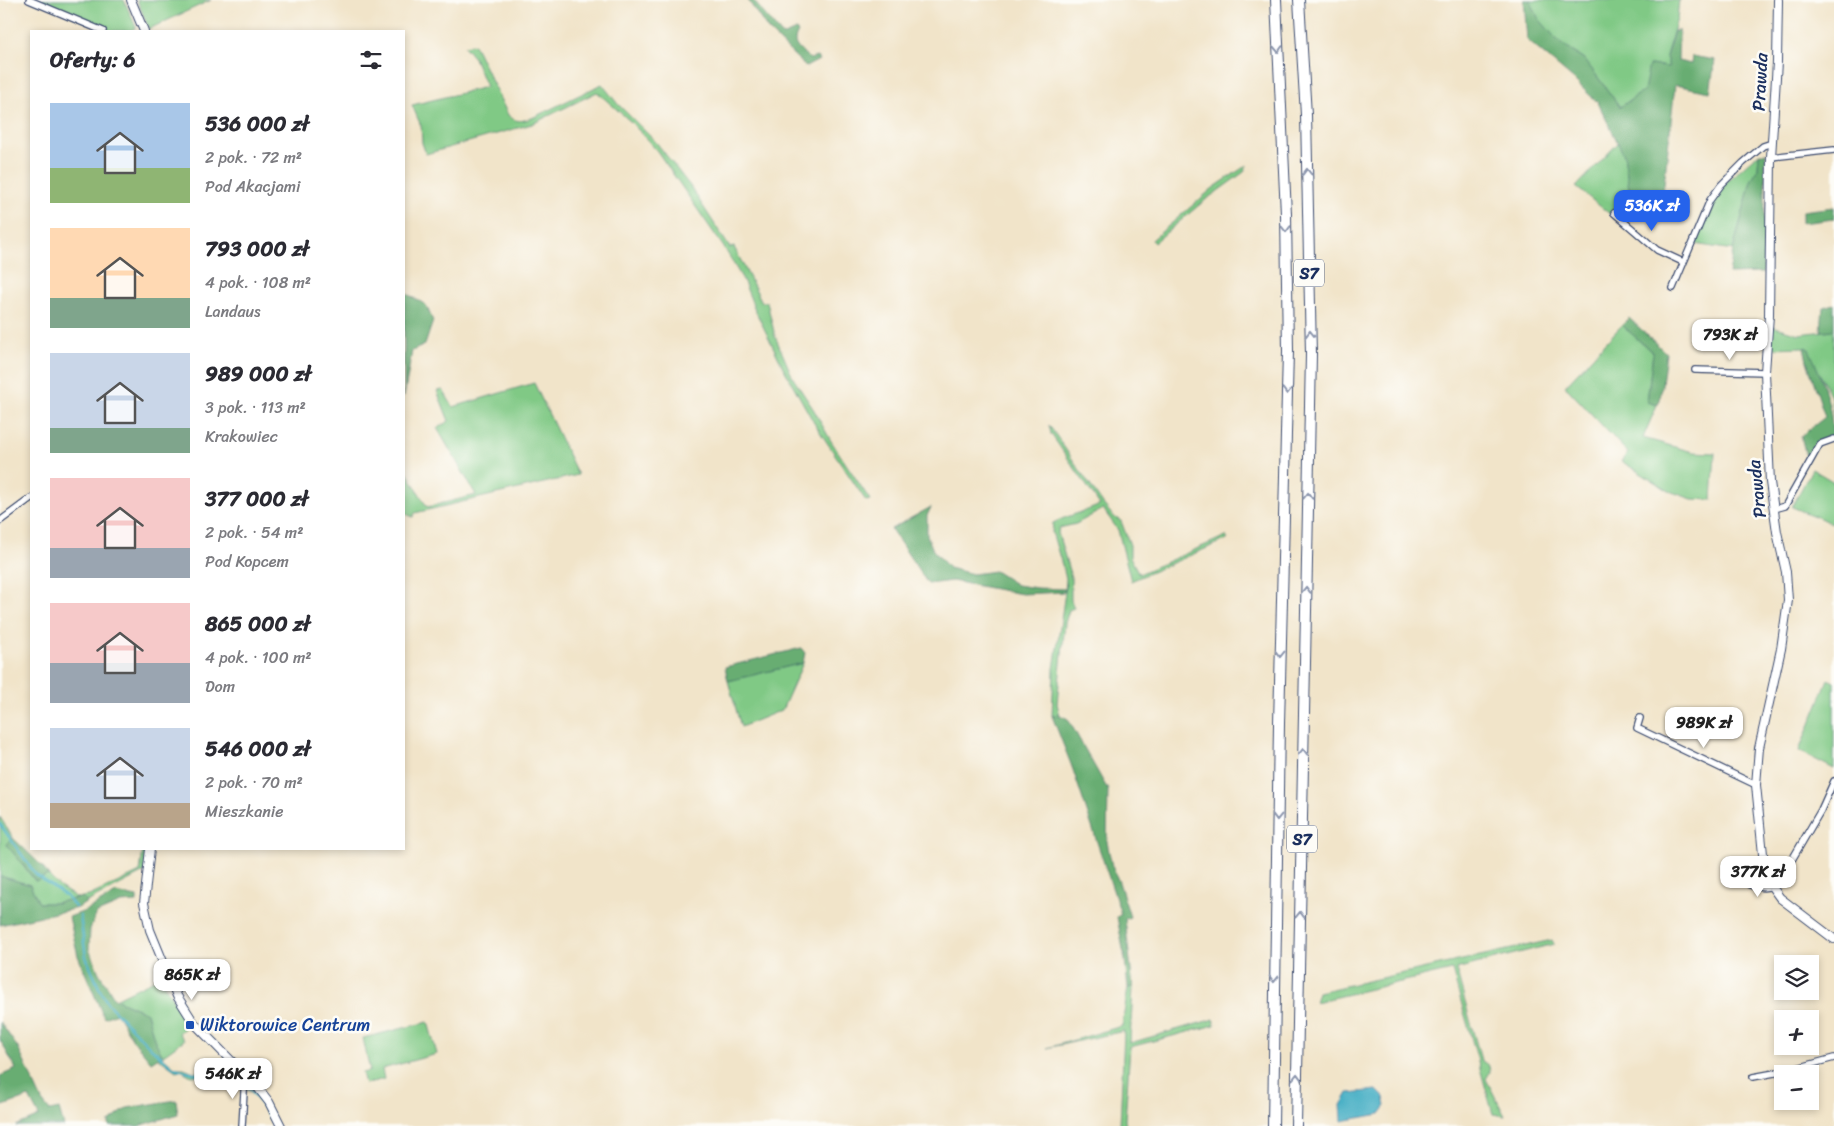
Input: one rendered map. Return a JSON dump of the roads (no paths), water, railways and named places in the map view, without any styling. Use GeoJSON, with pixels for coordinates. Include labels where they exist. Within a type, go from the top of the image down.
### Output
{"type":"FeatureCollection","features":[{"type":"Feature","properties":{"kind":"highway","name":"S7"},"geometry":{"type":"LineString","coordinates":[[1273,1126],[1278,724],[1288,351],[1286,214],[1276,0]]}},
{"type":"Feature","properties":{"kind":"highway","name":"S7"},"geometry":{"type":"LineString","coordinates":[[1296,1126],[1310,354],[1306,114],[1299,0]]}},
{"type":"Feature","properties":{"kind":"street"},"geometry":{"type":"LineString","coordinates":[[29,0],[101,30]]}},
{"type":"Feature","properties":{"kind":"street"},"geometry":{"type":"LineString","coordinates":[[130,0],[144,30]]}},
{"type":"Feature","properties":{"kind":"street","name":"Prawda"},"geometry":{"type":"LineString","coordinates":[[1771,888],[1767,880],[1764,864],[1756,785],[1759,748],[1781,649],[1788,600],[1786,572],[1778,538],[1770,472],[1765,372],[1770,283],[1771,157],[1777,62],[1778,0]]}},
{"type":"Feature","properties":{"kind":"street"},"geometry":{"type":"LineString","coordinates":[[1673,288],[1710,200],[1721,185],[1755,152],[1763,146],[1772,143]]}},
{"type":"Feature","properties":{"kind":"street"},"geometry":{"type":"LineString","coordinates":[[1771,157],[1834,150]]}},
{"type":"Feature","properties":{"kind":"street"},"geometry":{"type":"LineString","coordinates":[[1614,213],[1657,250],[1683,262]]}},
{"type":"Feature","properties":{"kind":"street"},"geometry":{"type":"LineString","coordinates":[[1695,370],[1765,372]]}},
{"type":"Feature","properties":{"kind":"street"},"geometry":{"type":"LineString","coordinates":[[1774,509],[1785,506],[1820,444],[1834,439]]}},
{"type":"Feature","properties":{"kind":"street"},"geometry":{"type":"LineString","coordinates":[[0,522],[30,499]]}},
{"type":"Feature","properties":{"kind":"street"},"geometry":{"type":"LineString","coordinates":[[1640,718],[1637,728],[1756,785]]}},
{"type":"Feature","properties":{"kind":"street"},"geometry":{"type":"LineString","coordinates":[[1750,885],[1771,888],[1779,882],[1821,810],[1834,782]]}},
{"type":"Feature","properties":{"kind":"street"},"geometry":{"type":"LineString","coordinates":[[150,850],[144,903],[150,930],[177,996],[194,1023],[269,1102],[281,1126]]}},
{"type":"Feature","properties":{"kind":"street"},"geometry":{"type":"LineString","coordinates":[[1771,888],[1780,898],[1834,939]]}},
{"type":"Feature","properties":{"kind":"street"},"geometry":{"type":"LineString","coordinates":[[1754,1077],[1786,1071],[1834,1058]]}},
{"type":"Feature","properties":{"kind":"street"},"geometry":{"type":"LineString","coordinates":[[242,1126],[245,1075]]}},
{"type":"Feature","properties":{"kind":"water"},"geometry":{"type":"Polygon","coordinates":[[[1377,1090],[1384,1097],[1386,1106],[1380,1114],[1342,1121],[1341,1105],[1348,1093],[1377,1090]]]}},
{"type":"Feature","properties":{"kind":"waterway"},"geometry":{"type":"LineString","coordinates":[[0,824],[36,875],[66,896],[75,907]]}},
{"type":"Feature","properties":{"kind":"waterway"},"geometry":{"type":"LineString","coordinates":[[80,916],[86,957],[108,1004],[151,1048],[174,1068],[239,1084]]}},
{"type":"Feature","properties":{"kind":"waterway"},"geometry":{"type":"LineString","coordinates":[[246,1086],[252,1091],[276,1126]]}},
{"type":"Feature","properties":{"kind":"place","name":"Wiktorowice Centrum"},"geometry":{"type":"Point","coordinates":[190,1025]}}]}
